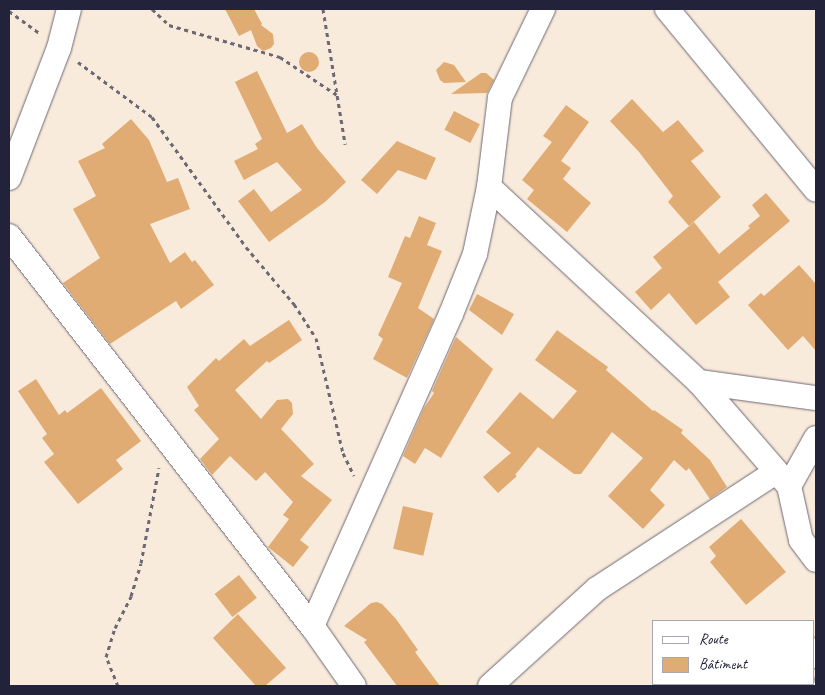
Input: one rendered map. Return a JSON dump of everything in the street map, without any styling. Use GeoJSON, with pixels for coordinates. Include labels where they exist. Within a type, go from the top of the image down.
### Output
{"type":"FeatureCollection","features":[{"type":"Feature","properties":{"kind":"street"},"geometry":{"type":"LineString","coordinates":[[9,178],[59,48],[69,9]]}},
{"type":"Feature","properties":{"kind":"street"},"geometry":{"type":"LineString","coordinates":[[312,626],[367,506],[414,394],[451,314],[475,254],[489,187],[500,98],[543,9]]}},
{"type":"Feature","properties":{"kind":"street"},"geometry":{"type":"LineString","coordinates":[[667,9],[816,190]]}},
{"type":"Feature","properties":{"kind":"street"},"geometry":{"type":"LineString","coordinates":[[489,187],[700,382],[783,479],[801,540],[816,560]]}},
{"type":"Feature","properties":{"kind":"street"},"geometry":{"type":"LineString","coordinates":[[9,236],[312,626],[354,686]]}},
{"type":"Feature","properties":{"kind":"street"},"geometry":{"type":"LineString","coordinates":[[700,382],[816,398]]}},
{"type":"Feature","properties":{"kind":"street"},"geometry":{"type":"LineString","coordinates":[[490,686],[598,589],[783,479],[816,438]]}},
{"type":"Feature","properties":{"kind":"path"},"geometry":{"type":"LineString","coordinates":[[152,9],[169,25],[280,57],[337,95]]}},
{"type":"Feature","properties":{"kind":"path"},"geometry":{"type":"LineString","coordinates":[[323,9],[344,144]]}},
{"type":"Feature","properties":{"kind":"path"},"geometry":{"type":"LineString","coordinates":[[9,11],[152,118],[246,247],[294,304],[316,338],[343,453],[367,506]]}},
{"type":"Feature","properties":{"kind":"path"},"geometry":{"type":"LineString","coordinates":[[118,686],[106,657],[115,628],[131,596],[141,563],[154,490],[166,438]]}},
{"type":"Feature","properties":{"kind":"building"},"geometry":{"type":"Polygon","coordinates":[[[225,9],[254,9],[261,25],[273,34],[274,44],[271,48],[263,51],[257,46],[251,30],[239,36],[225,9]]]}},
{"type":"Feature","properties":{"kind":"building"},"geometry":{"type":"Polygon","coordinates":[[[309,52],[316,55],[319,62],[316,69],[309,72],[302,69],[299,62],[302,55],[309,52]]]}},
{"type":"Feature","properties":{"kind":"building"},"geometry":{"type":"Polygon","coordinates":[[[444,62],[454,65],[466,82],[444,83],[440,80],[436,70],[444,62]]]}},
{"type":"Feature","properties":{"kind":"building"},"geometry":{"type":"Polygon","coordinates":[[[257,71],[287,133],[302,124],[317,148],[346,182],[325,202],[269,242],[238,201],[254,189],[271,212],[302,190],[277,162],[244,180],[234,161],[258,149],[255,144],[262,139],[235,82],[257,71]]]}},
{"type":"Feature","properties":{"kind":"building"},"geometry":{"type":"Polygon","coordinates":[[[481,73],[486,73],[494,80],[487,93],[451,94],[481,73]]]}},
{"type":"Feature","properties":{"kind":"building"},"geometry":{"type":"Polygon","coordinates":[[[632,99],[663,132],[678,120],[704,151],[691,161],[721,197],[689,226],[668,202],[673,196],[639,152],[610,121],[632,99]]]}},
{"type":"Feature","properties":{"kind":"building"},"geometry":{"type":"Polygon","coordinates":[[[566,105],[589,122],[561,161],[571,168],[563,179],[591,203],[567,232],[527,199],[534,190],[522,180],[552,142],[543,136],[566,105]]]}},
{"type":"Feature","properties":{"kind":"building"},"geometry":{"type":"Polygon","coordinates":[[[454,111],[480,124],[470,143],[444,130],[454,111]]]}},
{"type":"Feature","properties":{"kind":"building"},"geometry":{"type":"Polygon","coordinates":[[[131,119],[149,140],[167,182],[178,178],[190,209],[150,224],[170,263],[185,252],[192,262],[195,260],[214,285],[181,309],[176,301],[110,344],[63,283],[100,258],[73,209],[96,196],[78,161],[105,148],[102,144],[131,119]]]}},
{"type":"Feature","properties":{"kind":"building"},"geometry":{"type":"Polygon","coordinates":[[[397,141],[436,158],[426,180],[398,170],[377,194],[361,180],[397,141]]]}},
{"type":"Feature","properties":{"kind":"building"},"geometry":{"type":"Polygon","coordinates":[[[766,193],[790,221],[718,282],[730,297],[696,325],[669,293],[651,310],[635,292],[662,268],[653,257],[694,222],[719,254],[750,228],[748,226],[760,216],[752,205],[766,193]]]}},
{"type":"Feature","properties":{"kind":"building"},"geometry":{"type":"Polygon","coordinates":[[[419,216],[436,223],[427,245],[442,251],[418,308],[434,319],[407,378],[373,359],[383,339],[378,335],[402,283],[388,277],[405,236],[410,238],[419,216]]]}},
{"type":"Feature","properties":{"kind":"building"},"geometry":{"type":"Polygon","coordinates":[[[799,265],[816,284],[816,351],[803,336],[788,350],[748,305],[761,293],[764,296],[799,265]]]}},
{"type":"Feature","properties":{"kind":"building"},"geometry":{"type":"Polygon","coordinates":[[[477,294],[514,314],[502,335],[469,310],[477,294]]]}},
{"type":"Feature","properties":{"kind":"building"},"geometry":{"type":"Polygon","coordinates":[[[289,320],[302,340],[269,363],[267,361],[235,390],[261,419],[277,400],[288,399],[292,403],[293,414],[281,429],[314,464],[301,476],[332,500],[300,540],[309,547],[293,567],[268,547],[289,519],[283,515],[293,502],[265,472],[256,481],[230,456],[212,475],[200,459],[219,439],[194,410],[199,406],[187,387],[216,358],[219,361],[244,339],[250,346],[289,320]]]}},
{"type":"Feature","properties":{"kind":"building"},"geometry":{"type":"Polygon","coordinates":[[[557,330],[608,367],[606,370],[653,411],[683,430],[681,433],[710,460],[727,487],[710,499],[689,468],[686,471],[674,460],[650,490],[665,505],[643,529],[608,496],[643,458],[612,432],[581,474],[574,474],[538,447],[515,475],[517,476],[498,493],[483,477],[511,453],[486,432],[520,392],[553,419],[577,391],[535,360],[557,330]]]}},
{"type":"Feature","properties":{"kind":"building"},"geometry":{"type":"Polygon","coordinates":[[[456,337],[493,369],[441,458],[425,448],[415,464],[403,456],[424,408],[434,393],[432,391],[456,337]]]}},
{"type":"Feature","properties":{"kind":"building"},"geometry":{"type":"Polygon","coordinates":[[[36,379],[59,415],[65,410],[67,413],[101,388],[141,441],[116,460],[123,469],[78,504],[44,462],[54,454],[42,438],[47,434],[18,391],[36,379]]]}},
{"type":"Feature","properties":{"kind":"building"},"geometry":{"type":"Polygon","coordinates":[[[403,506],[433,513],[423,556],[393,549],[403,506]]]}},
{"type":"Feature","properties":{"kind":"building"},"geometry":{"type":"Polygon","coordinates":[[[741,519],[786,572],[746,605],[710,562],[716,556],[709,547],[741,519]]]}},
{"type":"Feature","properties":{"kind":"building"},"geometry":{"type":"Polygon","coordinates":[[[239,575],[257,598],[232,617],[215,594],[239,575]]]}},
{"type":"Feature","properties":{"kind":"building"},"geometry":{"type":"Polygon","coordinates":[[[377,602],[382,604],[396,619],[418,650],[415,652],[440,686],[397,686],[364,642],[367,640],[344,626],[371,603],[377,602]]]}},
{"type":"Feature","properties":{"kind":"building"},"geometry":{"type":"Polygon","coordinates":[[[238,614],[286,668],[265,686],[256,686],[213,638],[238,614]]]}}]}
